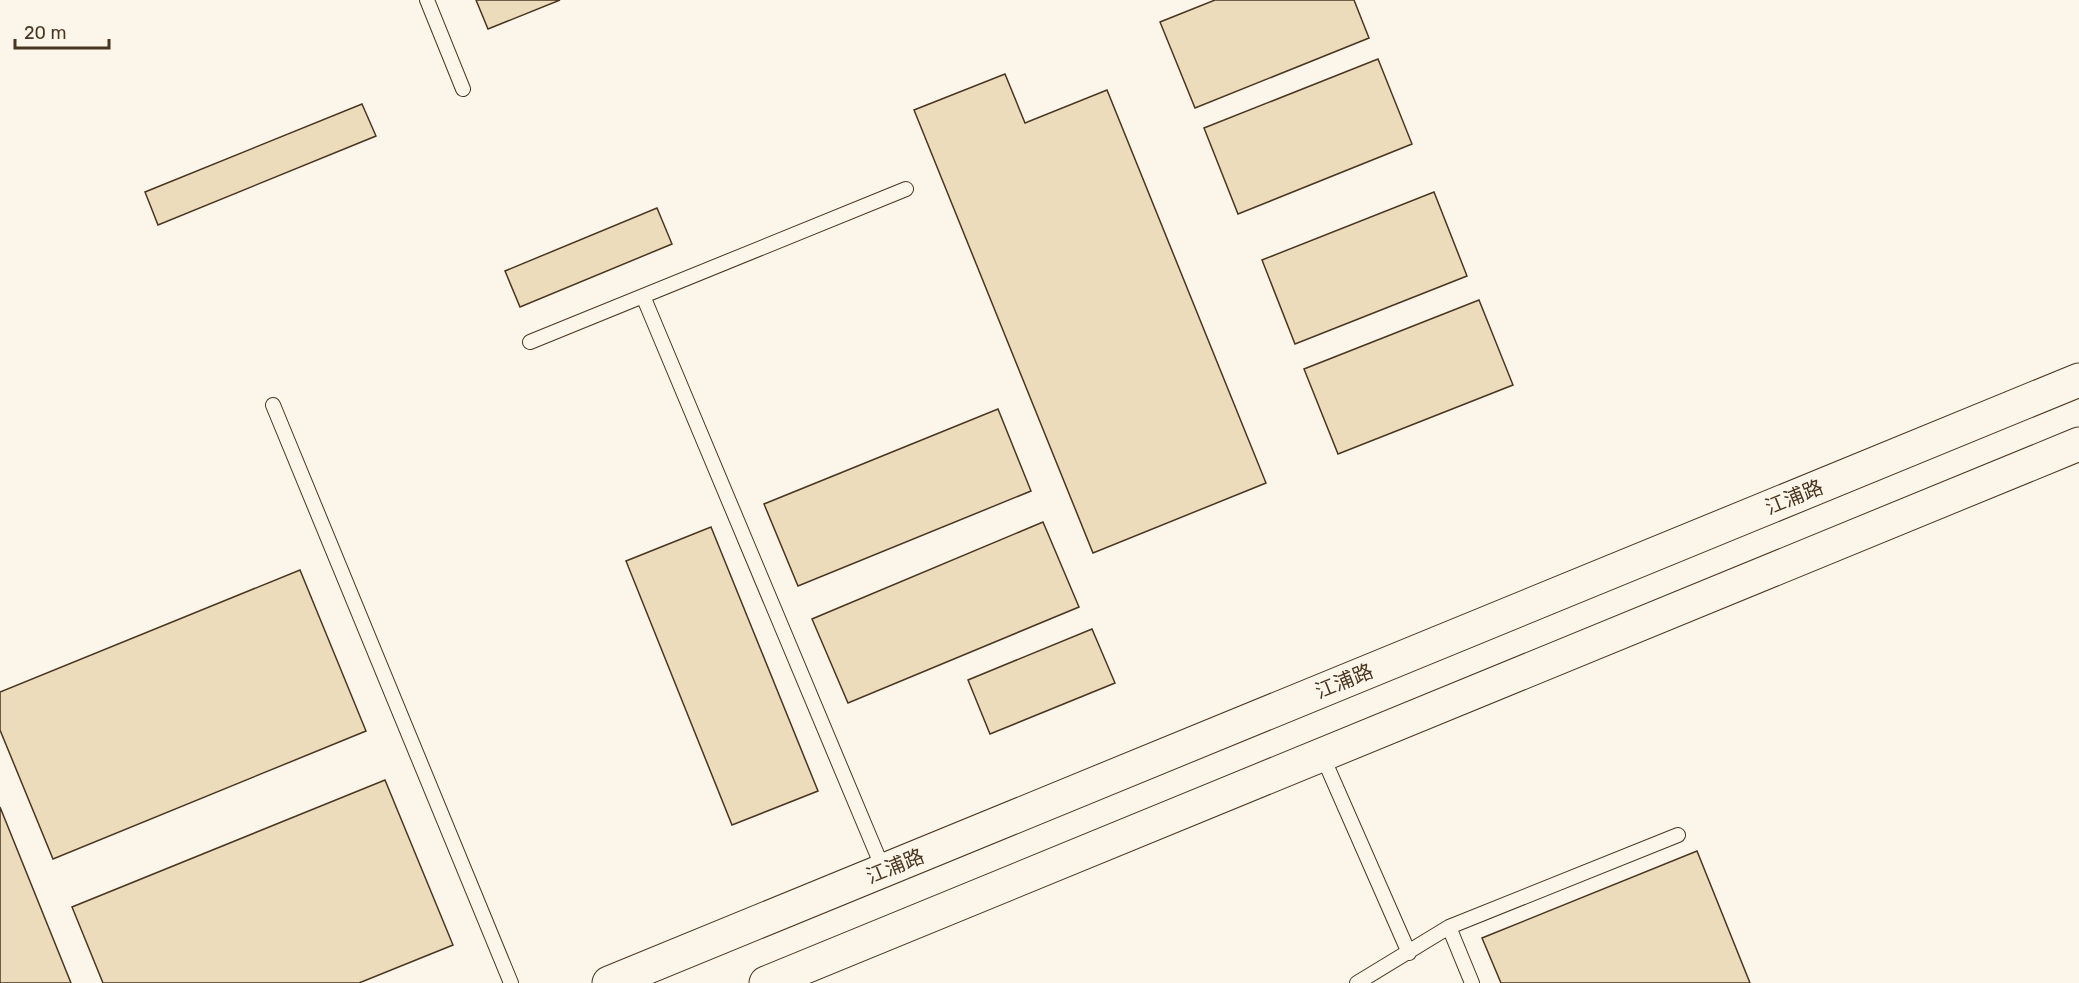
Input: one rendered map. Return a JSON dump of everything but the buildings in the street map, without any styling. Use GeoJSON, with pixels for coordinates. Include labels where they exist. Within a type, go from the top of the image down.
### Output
{"type":"FeatureCollection","features":[{"type":"Feature","properties":{"kind":"street","name":"江浦路"},"geometry":{"type":"LineString","coordinates":[[609,983],[2079,380]]}},
{"type":"Feature","properties":{"kind":"street"},"geometry":{"type":"LineString","coordinates":[[766,983],[2079,444]]}},
{"type":"Feature","properties":{"kind":"lane"},"geometry":{"type":"LineString","coordinates":[[428,0],[463,89]]}},
{"type":"Feature","properties":{"kind":"lane"},"geometry":{"type":"LineString","coordinates":[[530,342],[906,189]]}},
{"type":"Feature","properties":{"kind":"lane"},"geometry":{"type":"LineString","coordinates":[[643,296],[884,871]]}},
{"type":"Feature","properties":{"kind":"lane"},"geometry":{"type":"LineString","coordinates":[[273,405],[511,983]]}},
{"type":"Feature","properties":{"kind":"lane"},"geometry":{"type":"LineString","coordinates":[[1322,755],[1409,953]]}},
{"type":"Feature","properties":{"kind":"lane"},"geometry":{"type":"LineString","coordinates":[[1357,983],[1449,927],[1678,835]]}},
{"type":"Feature","properties":{"kind":"lane"},"geometry":{"type":"LineString","coordinates":[[1449,927],[1472,983]]}}]}
